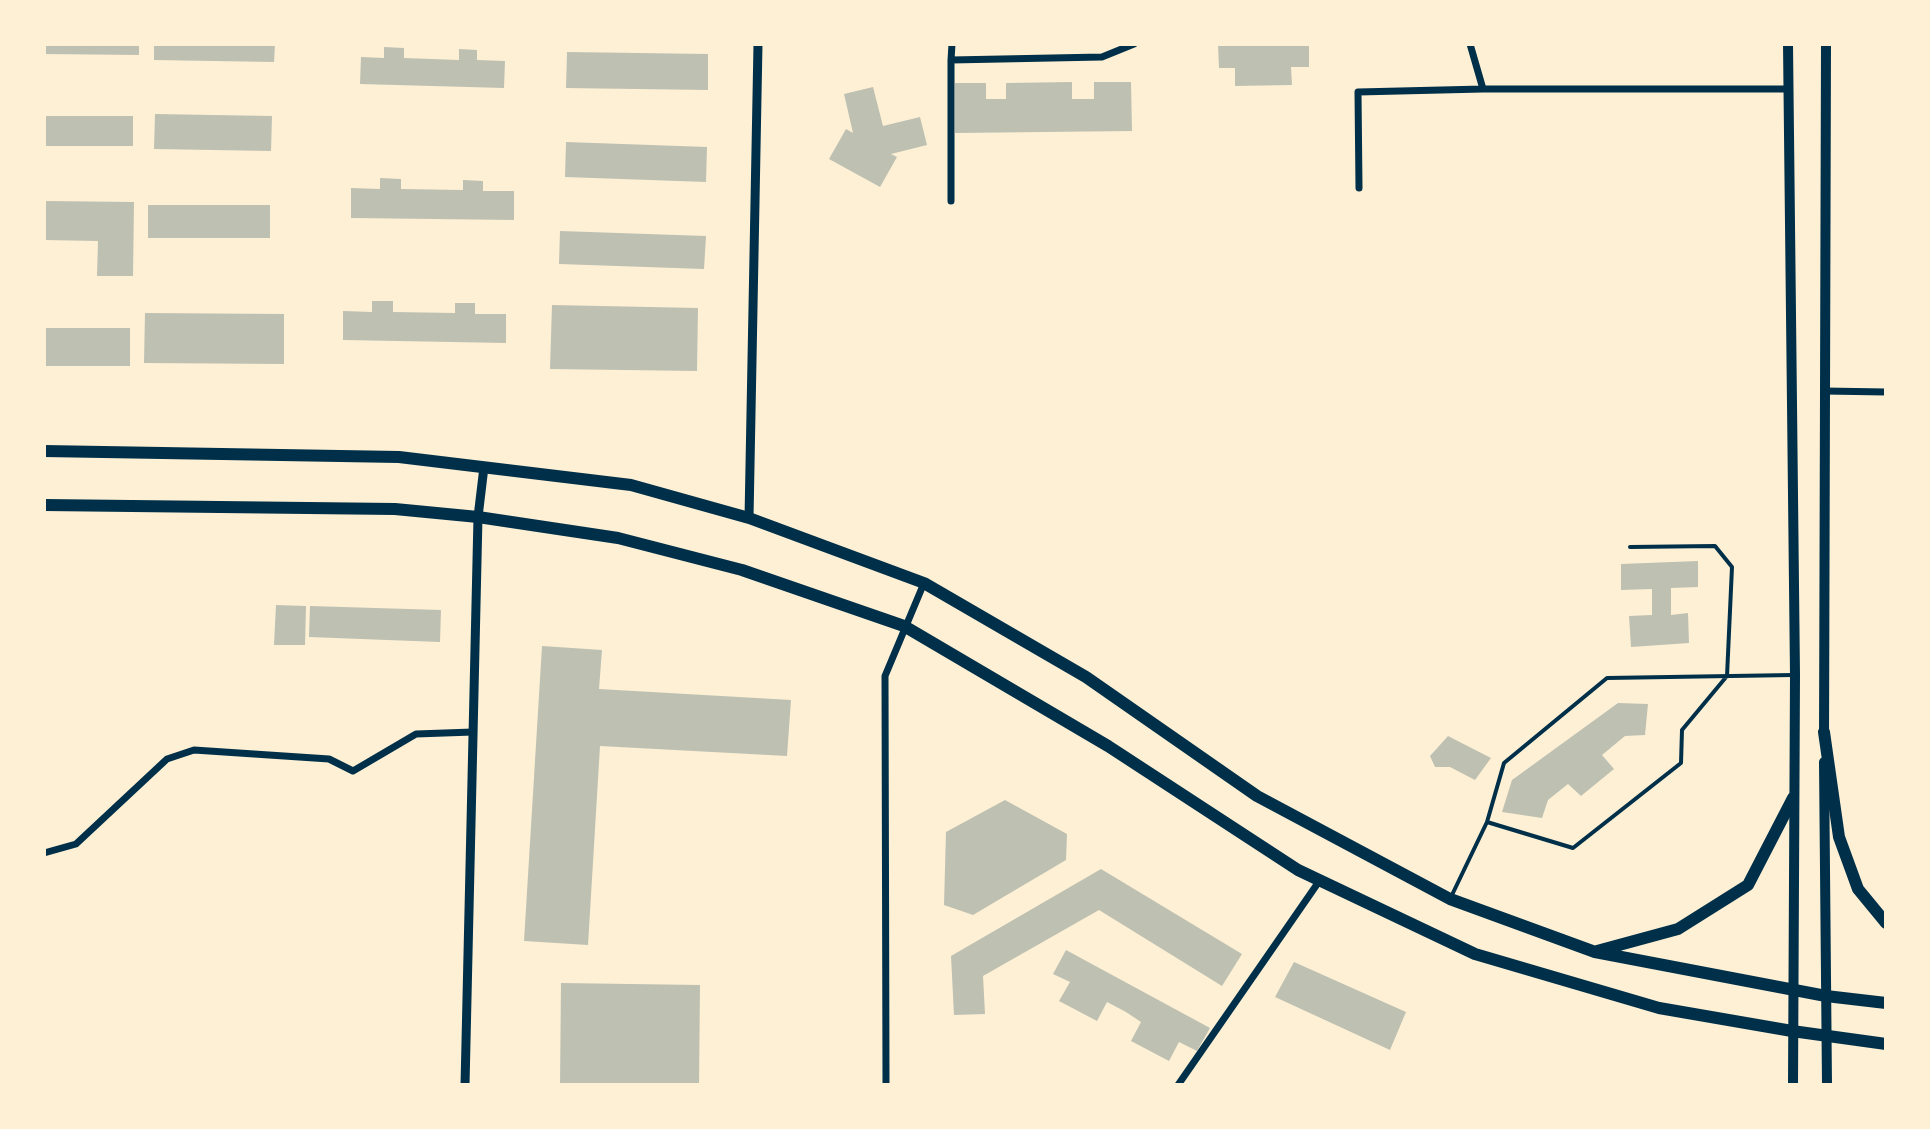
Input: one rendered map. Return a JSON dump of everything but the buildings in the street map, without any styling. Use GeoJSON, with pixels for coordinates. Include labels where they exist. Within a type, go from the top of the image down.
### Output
{"type":"FeatureCollection","features":[{"type":"Feature","properties":{"kind":"highway"},"geometry":{"type":"LineString","coordinates":[[44,451],[399,457],[631,485],[749,518],[924,583],[1086,677],[1257,796],[1450,899],[1595,952],[1826,996],[1886,1003]]}},
{"type":"Feature","properties":{"kind":"highway"},"geometry":{"type":"LineString","coordinates":[[44,505],[395,509],[478,517],[618,538],[742,570],[904,626],[1108,746],[1298,870],[1475,954],[1659,1008],[1886,1044]]}},
{"type":"Feature","properties":{"kind":"highway"},"geometry":{"type":"LineString","coordinates":[[1824,732],[1839,837],[1858,889],[1886,923]]}},
{"type":"Feature","properties":{"kind":"highway"},"geometry":{"type":"LineString","coordinates":[[1595,952],[1678,929],[1748,885],[1793,798]]}},
{"type":"Feature","properties":{"kind":"main road"},"geometry":{"type":"LineString","coordinates":[[1788,44],[1795,675],[1793,1085]]}},
{"type":"Feature","properties":{"kind":"main road"},"geometry":{"type":"LineString","coordinates":[[1826,44],[1824,732],[1827,1085]]}},
{"type":"Feature","properties":{"kind":"street"},"geometry":{"type":"LineString","coordinates":[[749,518],[758,44]]}},
{"type":"Feature","properties":{"kind":"street"},"geometry":{"type":"LineString","coordinates":[[951,201],[952,44]]}},
{"type":"Feature","properties":{"kind":"street"},"geometry":{"type":"LineString","coordinates":[[951,60],[1102,57],[1134,44]]}},
{"type":"Feature","properties":{"kind":"street"},"geometry":{"type":"LineString","coordinates":[[1470,44],[1483,89]]}},
{"type":"Feature","properties":{"kind":"street"},"geometry":{"type":"LineString","coordinates":[[1359,188],[1358,92],[1788,89]]}},
{"type":"Feature","properties":{"kind":"street"},"geometry":{"type":"LineString","coordinates":[[1824,391],[1886,392]]}},
{"type":"Feature","properties":{"kind":"street"},"geometry":{"type":"LineString","coordinates":[[465,1085],[478,517],[484,467]]}},
{"type":"Feature","properties":{"kind":"street"},"geometry":{"type":"LineString","coordinates":[[886,1085],[885,676],[924,583]]}},
{"type":"Feature","properties":{"kind":"street"},"geometry":{"type":"LineString","coordinates":[[44,853],[76,844],[167,759],[194,750],[329,759],[353,771],[416,734],[473,732]]}},
{"type":"Feature","properties":{"kind":"street"},"geometry":{"type":"LineString","coordinates":[[1178,1085],[1320,880]]}},
{"type":"Feature","properties":{"kind":"lane"},"geometry":{"type":"LineString","coordinates":[[1487,822],[1573,848],[1681,763],[1682,730],[1727,676],[1732,567],[1715,546],[1630,547]]}},
{"type":"Feature","properties":{"kind":"lane"},"geometry":{"type":"LineString","coordinates":[[1450,899],[1487,822],[1504,763],[1607,678],[1795,675]]}}]}
